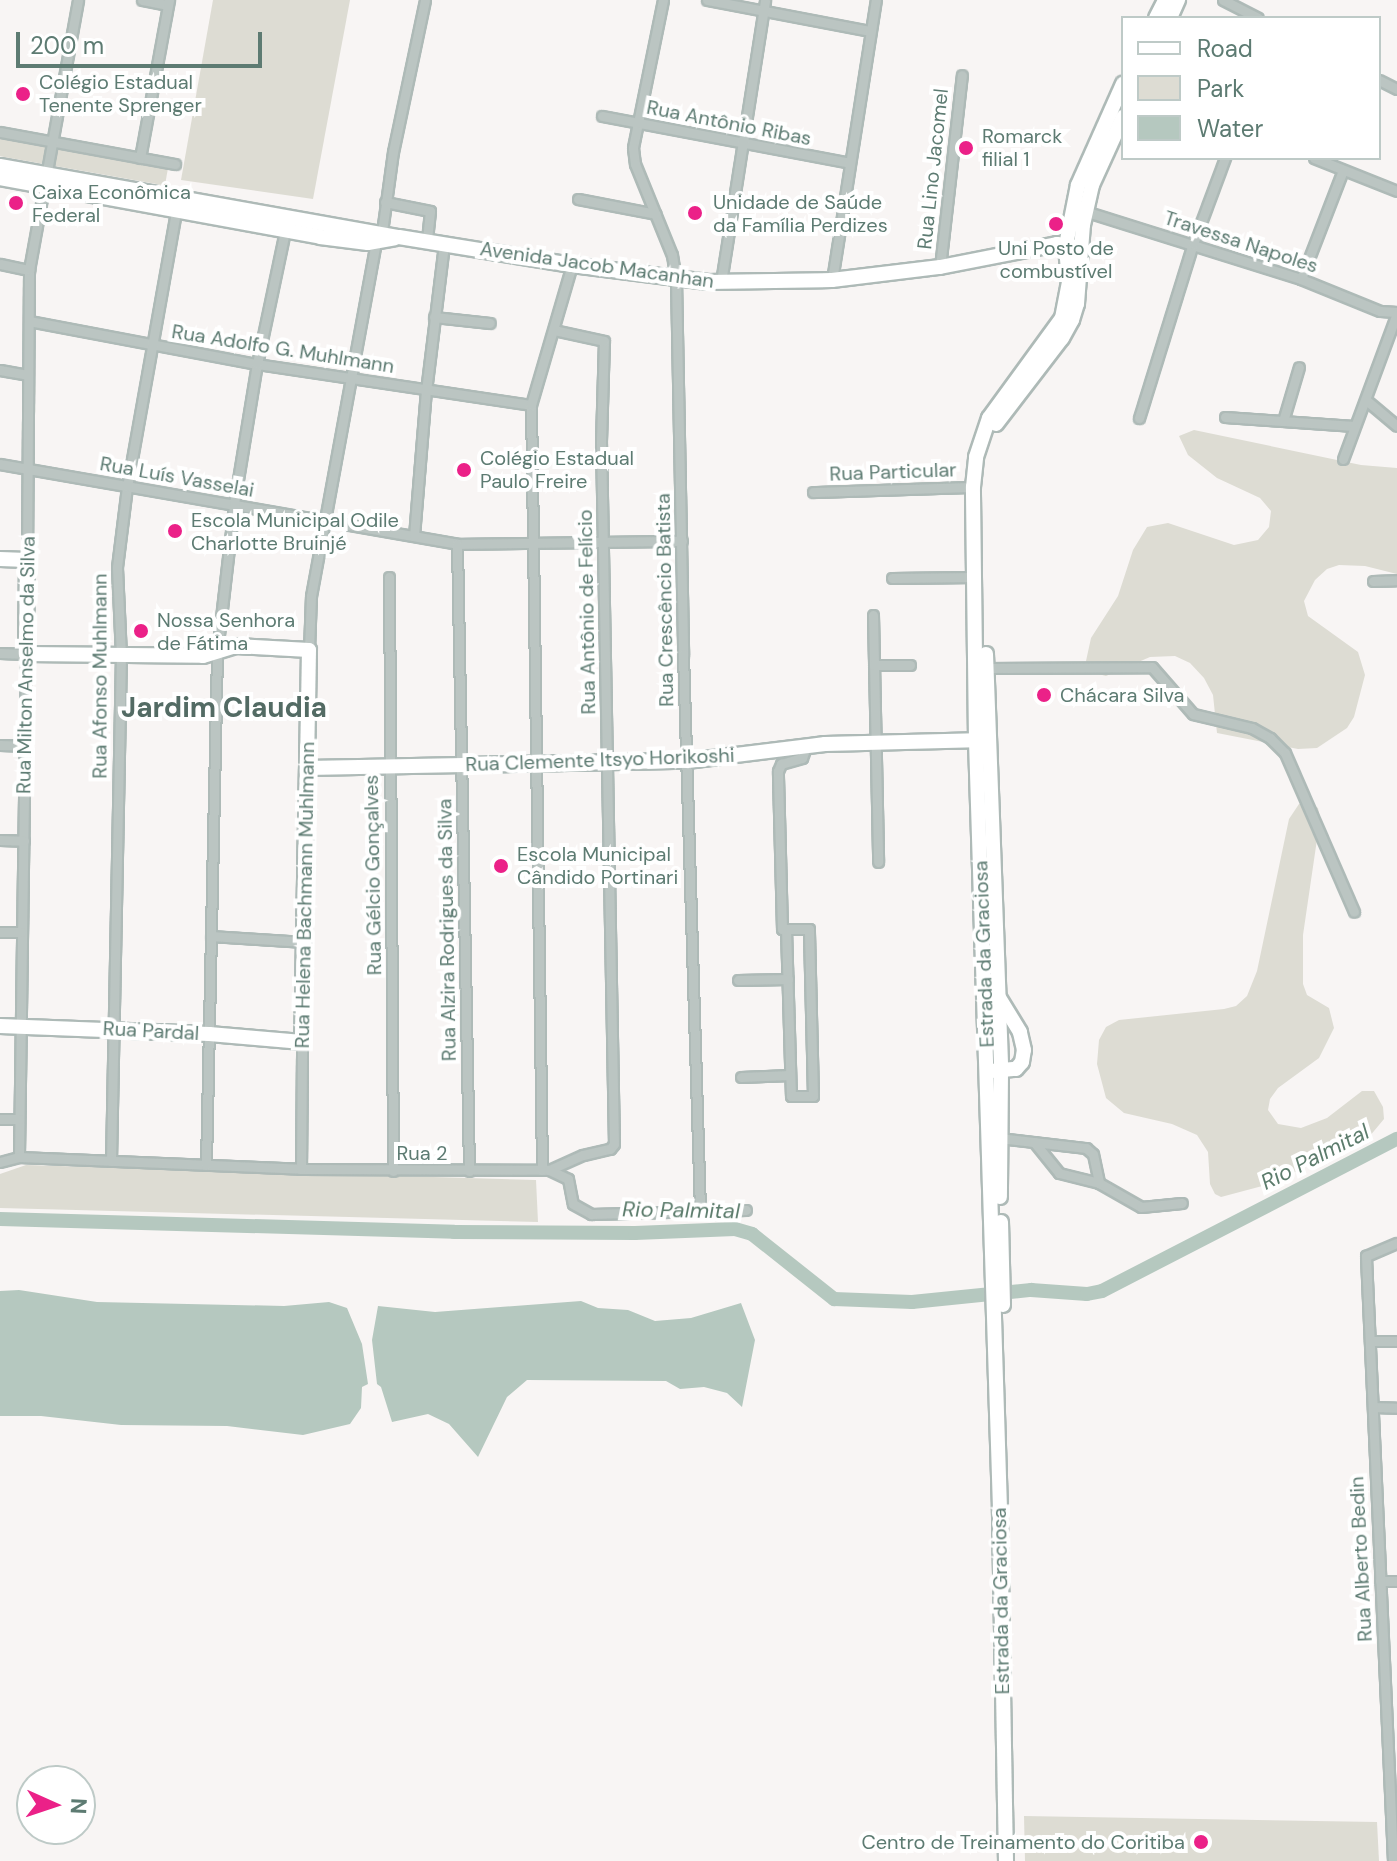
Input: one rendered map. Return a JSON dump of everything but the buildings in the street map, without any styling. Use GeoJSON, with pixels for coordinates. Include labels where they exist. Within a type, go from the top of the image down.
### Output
{"type":"FeatureCollection","features":[{"type":"Feature","properties":{"kind":"main road","name":"Estrada da Graciosa"},"geometry":{"type":"LineString","coordinates":[[1014,1861],[994,1071],[973,487],[978,447],[989,418],[1062,318],[1082,175],[1121,88]]}},
{"type":"Feature","properties":{"kind":"main road","name":"Estrada da Graciosa"},"geometry":{"type":"LineString","coordinates":[[1079,210],[1121,121]]}},
{"type":"Feature","properties":{"kind":"main road","name":"Avenida Jacob Macanhan"},"geometry":{"type":"LineString","coordinates":[[0,166],[46,180],[177,204],[365,229],[379,237]]}},
{"type":"Feature","properties":{"kind":"main road","name":"Avenida Jacob Macanhan"},"geometry":{"type":"LineString","coordinates":[[0,178],[46,180]]}},
{"type":"Feature","properties":{"kind":"main road","name":"Avenida Jacob Macanhan"},"geometry":{"type":"LineString","coordinates":[[177,204],[285,231],[399,237],[572,265],[721,282],[832,280],[1073,246]]}},
{"type":"Feature","properties":{"kind":"main road","name":"Estrada da Graciosa"},"geometry":{"type":"LineString","coordinates":[[998,1280],[999,1138],[994,1071],[997,994],[982,740],[987,668],[982,472],[985,451],[999,419],[1062,338],[1072,320],[1077,304],[1073,246]]}},
{"type":"Feature","properties":{"kind":"main road"},"geometry":{"type":"LineString","coordinates":[[0,559],[27,560]]}},
{"type":"Feature","properties":{"kind":"main road","name":"Rua Milton Anselmo da Silva"},"geometry":{"type":"LineString","coordinates":[[26,654],[27,560]]}},
{"type":"Feature","properties":{"kind":"main road"},"geometry":{"type":"LineString","coordinates":[[26,654],[203,656],[236,646],[309,650]]}},
{"type":"Feature","properties":{"kind":"main road","name":"Rua Helena Bachmann Muhlmann"},"geometry":{"type":"LineString","coordinates":[[302,1042],[309,650]]}},
{"type":"Feature","properties":{"kind":"main road","name":"Rua Clemente Itsyo Horikoshi"},"geometry":{"type":"LineString","coordinates":[[307,768],[687,761],[806,747],[982,740]]}},
{"type":"Feature","properties":{"kind":"main road"},"geometry":{"type":"LineString","coordinates":[[994,1071],[1016,1069],[1022,1062],[1024,1050],[1020,1032],[997,994]]}},
{"type":"Feature","properties":{"kind":"main road","name":"Rua Pardal"},"geometry":{"type":"LineString","coordinates":[[0,1026],[209,1034],[302,1042]]}},
{"type":"Feature","properties":{"kind":"main road","name":"Estrada da Graciosa"},"geometry":{"type":"LineString","coordinates":[[999,1312],[1006,1861]]}},
{"type":"Feature","properties":{"kind":"street","name":"Rua Milton Anselmo da Silva"},"geometry":{"type":"LineString","coordinates":[[27,560],[29,270],[78,0]]}},
{"type":"Feature","properties":{"kind":"street"},"geometry":{"type":"LineString","coordinates":[[140,158],[169,2],[142,0]]}},
{"type":"Feature","properties":{"kind":"street","name":"Rua Helena Bachmann Muhlmann"},"geometry":{"type":"LineString","coordinates":[[309,650],[311,596],[324,521],[425,0]]}},
{"type":"Feature","properties":{"kind":"street","name":"Rua Crescêncio Batista"},"geometry":{"type":"LineString","coordinates":[[663,0],[635,124],[635,164],[672,255],[676,279],[700,1209]]}},
{"type":"Feature","properties":{"kind":"street"},"geometry":{"type":"LineString","coordinates":[[707,0],[764,5],[870,31]]}},
{"type":"Feature","properties":{"kind":"street"},"geometry":{"type":"LineString","coordinates":[[832,280],[876,0]]}},
{"type":"Feature","properties":{"kind":"street"},"geometry":{"type":"LineString","coordinates":[[1223,0],[1254,16]]}},
{"type":"Feature","properties":{"kind":"street"},"geometry":{"type":"LineString","coordinates":[[721,282],[764,5]]}},
{"type":"Feature","properties":{"kind":"street","name":"Rua Lino Jacomel"},"geometry":{"type":"LineString","coordinates":[[940,267],[962,75]]}},
{"type":"Feature","properties":{"kind":"street","name":"Rua Antônio Ribas"},"geometry":{"type":"LineString","coordinates":[[602,116],[850,163]]}},
{"type":"Feature","properties":{"kind":"street"},"geometry":{"type":"LineString","coordinates":[[0,132],[175,164]]}},
{"type":"Feature","properties":{"kind":"street"},"geometry":{"type":"LineString","coordinates":[[1139,418],[1193,244],[1224,160]]}},
{"type":"Feature","properties":{"kind":"street"},"geometry":{"type":"LineString","coordinates":[[1319,160],[1397,191]]}},
{"type":"Feature","properties":{"kind":"street"},"geometry":{"type":"LineString","coordinates":[[1301,279],[1343,170]]}},
{"type":"Feature","properties":{"kind":"street"},"geometry":{"type":"LineString","coordinates":[[578,199],[656,214]]}},
{"type":"Feature","properties":{"kind":"street"},"geometry":{"type":"LineString","coordinates":[[385,202],[430,211],[427,241]]}},
{"type":"Feature","properties":{"kind":"street","name":"Rua Afonso Muhlmann"},"geometry":{"type":"LineString","coordinates":[[111,1161],[121,656],[117,567],[127,487],[177,204]]}},
{"type":"Feature","properties":{"kind":"street","name":"Travessa Napoles"},"geometry":{"type":"LineString","coordinates":[[1079,210],[1301,279],[1380,311],[1397,312]]}},
{"type":"Feature","properties":{"kind":"street"},"geometry":{"type":"LineString","coordinates":[[206,1165],[217,652],[234,504],[257,364],[285,231]]}},
{"type":"Feature","properties":{"kind":"street"},"geometry":{"type":"LineString","coordinates":[[414,536],[426,391],[444,244]]}},
{"type":"Feature","properties":{"kind":"street"},"geometry":{"type":"LineString","coordinates":[[0,264],[29,270]]}},
{"type":"Feature","properties":{"kind":"street"},"geometry":{"type":"LineString","coordinates":[[572,265],[531,405],[546,1170],[568,1179],[573,1204],[584,1212],[631,1215],[700,1209],[746,1210]]}},
{"type":"Feature","properties":{"kind":"street"},"geometry":{"type":"LineString","coordinates":[[1343,459],[1397,312]]}},
{"type":"Feature","properties":{"kind":"street"},"geometry":{"type":"LineString","coordinates":[[434,317],[490,323]]}},
{"type":"Feature","properties":{"kind":"street","name":"Rua Adolfo G. Muhlmann"},"geometry":{"type":"LineString","coordinates":[[29,321],[257,364],[531,405]]}},
{"type":"Feature","properties":{"kind":"street","name":"Rua Antônio de Felício"},"geometry":{"type":"LineString","coordinates":[[546,1170],[583,1155],[610,1149],[616,1140],[601,441],[604,341],[554,330]]}},
{"type":"Feature","properties":{"kind":"street"},"geometry":{"type":"LineString","coordinates":[[1283,421],[1299,367]]}},
{"type":"Feature","properties":{"kind":"street"},"geometry":{"type":"LineString","coordinates":[[0,370],[28,375]]}},
{"type":"Feature","properties":{"kind":"street"},"geometry":{"type":"LineString","coordinates":[[1366,400],[1397,426]]}},
{"type":"Feature","properties":{"kind":"street"},"geometry":{"type":"LineString","coordinates":[[1225,417],[1354,426]]}},
{"type":"Feature","properties":{"kind":"street","name":"Rua Luís Vasselai"},"geometry":{"type":"LineString","coordinates":[[0,464],[457,544],[682,541]]}},
{"type":"Feature","properties":{"kind":"street","name":"Rua Particular"},"geometry":{"type":"LineString","coordinates":[[813,492],[973,487]]}},
{"type":"Feature","properties":{"kind":"street","name":"Rua Alzira Rodrigues da Silva"},"geometry":{"type":"LineString","coordinates":[[457,544],[469,1171]]}},
{"type":"Feature","properties":{"kind":"street","name":"Rua Gélcio Gonçalves"},"geometry":{"type":"LineString","coordinates":[[389,577],[393,1171]]}},
{"type":"Feature","properties":{"kind":"street"},"geometry":{"type":"LineString","coordinates":[[892,578],[975,577]]}},
{"type":"Feature","properties":{"kind":"street"},"geometry":{"type":"LineString","coordinates":[[1373,581],[1397,580]]}},
{"type":"Feature","properties":{"kind":"street"},"geometry":{"type":"LineString","coordinates":[[873,615],[878,862]]}},
{"type":"Feature","properties":{"kind":"street"},"geometry":{"type":"LineString","coordinates":[[0,653],[26,654]]}},
{"type":"Feature","properties":{"kind":"street","name":"Rua Milton Anselmo da Silva"},"geometry":{"type":"LineString","coordinates":[[19,1157],[26,654]]}},
{"type":"Feature","properties":{"kind":"street"},"geometry":{"type":"LineString","coordinates":[[874,665],[910,665]]}},
{"type":"Feature","properties":{"kind":"street"},"geometry":{"type":"LineString","coordinates":[[987,668],[1152,667],[1193,714],[1252,728],[1270,738],[1285,753],[1354,912]]}},
{"type":"Feature","properties":{"kind":"street"},"geometry":{"type":"LineString","coordinates":[[0,745],[24,746]]}},
{"type":"Feature","properties":{"kind":"street"},"geometry":{"type":"LineString","coordinates":[[786,929],[791,1096],[813,1096],[809,929],[786,929],[782,929],[778,771],[781,764],[802,758],[806,747]]}},
{"type":"Feature","properties":{"kind":"street"},"geometry":{"type":"LineString","coordinates":[[0,840],[24,841]]}},
{"type":"Feature","properties":{"kind":"street"},"geometry":{"type":"LineString","coordinates":[[0,932],[21,932]]}},
{"type":"Feature","properties":{"kind":"street"},"geometry":{"type":"LineString","coordinates":[[211,936],[304,942]]}},
{"type":"Feature","properties":{"kind":"street"},"geometry":{"type":"LineString","coordinates":[[738,980],[788,979]]}},
{"type":"Feature","properties":{"kind":"street","name":"Rua Helena Bachmann Muhlmann"},"geometry":{"type":"LineString","coordinates":[[301,1169],[302,1042]]}},
{"type":"Feature","properties":{"kind":"street"},"geometry":{"type":"LineString","coordinates":[[741,1077],[790,1075]]}},
{"type":"Feature","properties":{"kind":"street"},"geometry":{"type":"LineString","coordinates":[[0,1119],[19,1119]]}},
{"type":"Feature","properties":{"kind":"street"},"geometry":{"type":"LineString","coordinates":[[999,1138],[1086,1148],[1093,1154],[1099,1183]]}},
{"type":"Feature","properties":{"kind":"street"},"geometry":{"type":"LineString","coordinates":[[1034,1142],[1059,1173],[1099,1183],[1141,1207],[1182,1203]]}},
{"type":"Feature","properties":{"kind":"street","name":"Rua 2"},"geometry":{"type":"LineString","coordinates":[[0,1162],[19,1157],[301,1169],[546,1170]]}},
{"type":"Feature","properties":{"kind":"street","name":"Rua Alberto Bedin"},"geometry":{"type":"LineString","coordinates":[[1393,1861],[1392,1711],[1383,1644],[1366,1256],[1397,1243]]}},
{"type":"Feature","properties":{"kind":"street"},"geometry":{"type":"LineString","coordinates":[[1370,1341],[1397,1341]]}},
{"type":"Feature","properties":{"kind":"street"},"geometry":{"type":"LineString","coordinates":[[1373,1407],[1397,1408]]}},
{"type":"Feature","properties":{"kind":"street"},"geometry":{"type":"LineString","coordinates":[[1380,1581],[1397,1581]]}},
{"type":"Feature","properties":{"kind":"street"},"geometry":{"type":"LineString","coordinates":[[1383,1644],[1397,1644]]}},
{"type":"Feature","properties":{"kind":"green space"},"geometry":{"type":"Polygon","coordinates":[[[213,0],[350,0],[313,199],[181,180],[213,0]]]}},
{"type":"Feature","properties":{"kind":"green space"},"geometry":{"type":"Polygon","coordinates":[[[0,136],[168,166],[165,185],[0,156],[0,136]]]}},
{"type":"Feature","properties":{"kind":"green space"},"geometry":{"type":"Polygon","coordinates":[[[1194,430],[1361,465],[1397,468],[1397,574],[1365,566],[1339,565],[1327,569],[1315,580],[1304,601],[1308,616],[1358,652],[1365,675],[1354,717],[1347,728],[1317,748],[1298,749],[1217,733],[1213,695],[1204,678],[1190,663],[1175,656],[1150,657],[1106,676],[1091,672],[1086,661],[1091,638],[1118,596],[1133,550],[1147,527],[1168,523],[1234,545],[1258,540],[1269,527],[1271,511],[1260,498],[1217,478],[1188,455],[1179,436],[1194,430]]]}},
{"type":"Feature","properties":{"kind":"green space"},"geometry":{"type":"Polygon","coordinates":[[[1308,801],[1318,808],[1320,819],[1303,935],[1303,984],[1307,995],[1329,1008],[1334,1028],[1319,1058],[1278,1088],[1270,1099],[1268,1110],[1278,1124],[1301,1128],[1327,1118],[1362,1091],[1374,1091],[1383,1107],[1384,1119],[1369,1137],[1351,1147],[1266,1185],[1221,1197],[1215,1194],[1210,1184],[1208,1152],[1197,1135],[1172,1124],[1124,1113],[1106,1098],[1097,1064],[1099,1040],[1106,1027],[1119,1020],[1224,1009],[1236,1006],[1247,996],[1257,971],[1289,819],[1299,804],[1308,801]]]}},
{"type":"Feature","properties":{"kind":"green space"},"geometry":{"type":"Polygon","coordinates":[[[26,1165],[536,1180],[538,1222],[0,1208],[0,1174],[26,1165]]]}},
{"type":"Feature","properties":{"kind":"green space","name":"Centro de Treinamento do Coritiba"},"geometry":{"type":"Polygon","coordinates":[[[1024,1816],[1377,1822],[1379,1861],[1025,1861],[1024,1816]]]}},
{"type":"Feature","properties":{"kind":"water"},"geometry":{"type":"Polygon","coordinates":[[[19,1290],[97,1302],[284,1306],[329,1302],[347,1308],[362,1344],[368,1384],[362,1387],[361,1408],[350,1424],[303,1435],[227,1426],[121,1425],[41,1416],[0,1416],[0,1291],[19,1290]]]}},
{"type":"Feature","properties":{"kind":"water"},"geometry":{"type":"Polygon","coordinates":[[[581,1301],[598,1308],[628,1310],[655,1321],[691,1318],[741,1303],[755,1340],[742,1407],[727,1393],[704,1387],[680,1389],[666,1381],[527,1380],[507,1397],[478,1457],[449,1424],[428,1414],[392,1422],[381,1387],[377,1384],[372,1340],[378,1306],[435,1312],[581,1301]]]}},
{"type":"Feature","properties":{"kind":"waterway","name":"Rio Palmital"},"geometry":{"type":"LineString","coordinates":[[0,1219],[454,1232],[635,1233],[735,1229],[752,1234],[834,1299],[912,1302],[1031,1290],[1087,1294],[1102,1291],[1397,1139]]}},
{"type":"Feature","properties":{"kind":"place","name":"Colégio Estadual Tenente Sprenger"},"geometry":{"type":"Point","coordinates":[23,94]}},
{"type":"Feature","properties":{"kind":"place","name":"Romarck filial 1"},"geometry":{"type":"Point","coordinates":[966,148]}},
{"type":"Feature","properties":{"kind":"place","name":"Caixa Econômica Federal"},"geometry":{"type":"Point","coordinates":[16,203]}},
{"type":"Feature","properties":{"kind":"place","name":"Unidade de Saúde da Família Perdizes"},"geometry":{"type":"Point","coordinates":[695,213]}},
{"type":"Feature","properties":{"kind":"place","name":"Uni Posto de combustível"},"geometry":{"type":"Point","coordinates":[1056,224]}},
{"type":"Feature","properties":{"kind":"place","name":"Colégio Estadual Paulo Freire"},"geometry":{"type":"Point","coordinates":[464,470]}},
{"type":"Feature","properties":{"kind":"place","name":"Escola Municipal Odile Charlotte Bruinjé"},"geometry":{"type":"Point","coordinates":[175,531]}},
{"type":"Feature","properties":{"kind":"place","name":"Nossa Senhora de Fátima"},"geometry":{"type":"Point","coordinates":[141,631]}},
{"type":"Feature","properties":{"kind":"place","name":"Chácara Silva"},"geometry":{"type":"Point","coordinates":[1044,695]}},
{"type":"Feature","properties":{"kind":"place","name":"Escola Municipal Cândido Portinari"},"geometry":{"type":"Point","coordinates":[501,866]}},
{"type":"Feature","properties":{"kind":"place","name":"Centro de Treinamento do Coritiba"},"geometry":{"type":"Point","coordinates":[1201,1842]}},
{"type":"Feature","properties":{"kind":"district","name":"Jardim Claudia"},"geometry":{"type":"Point","coordinates":[224,708]}}]}
